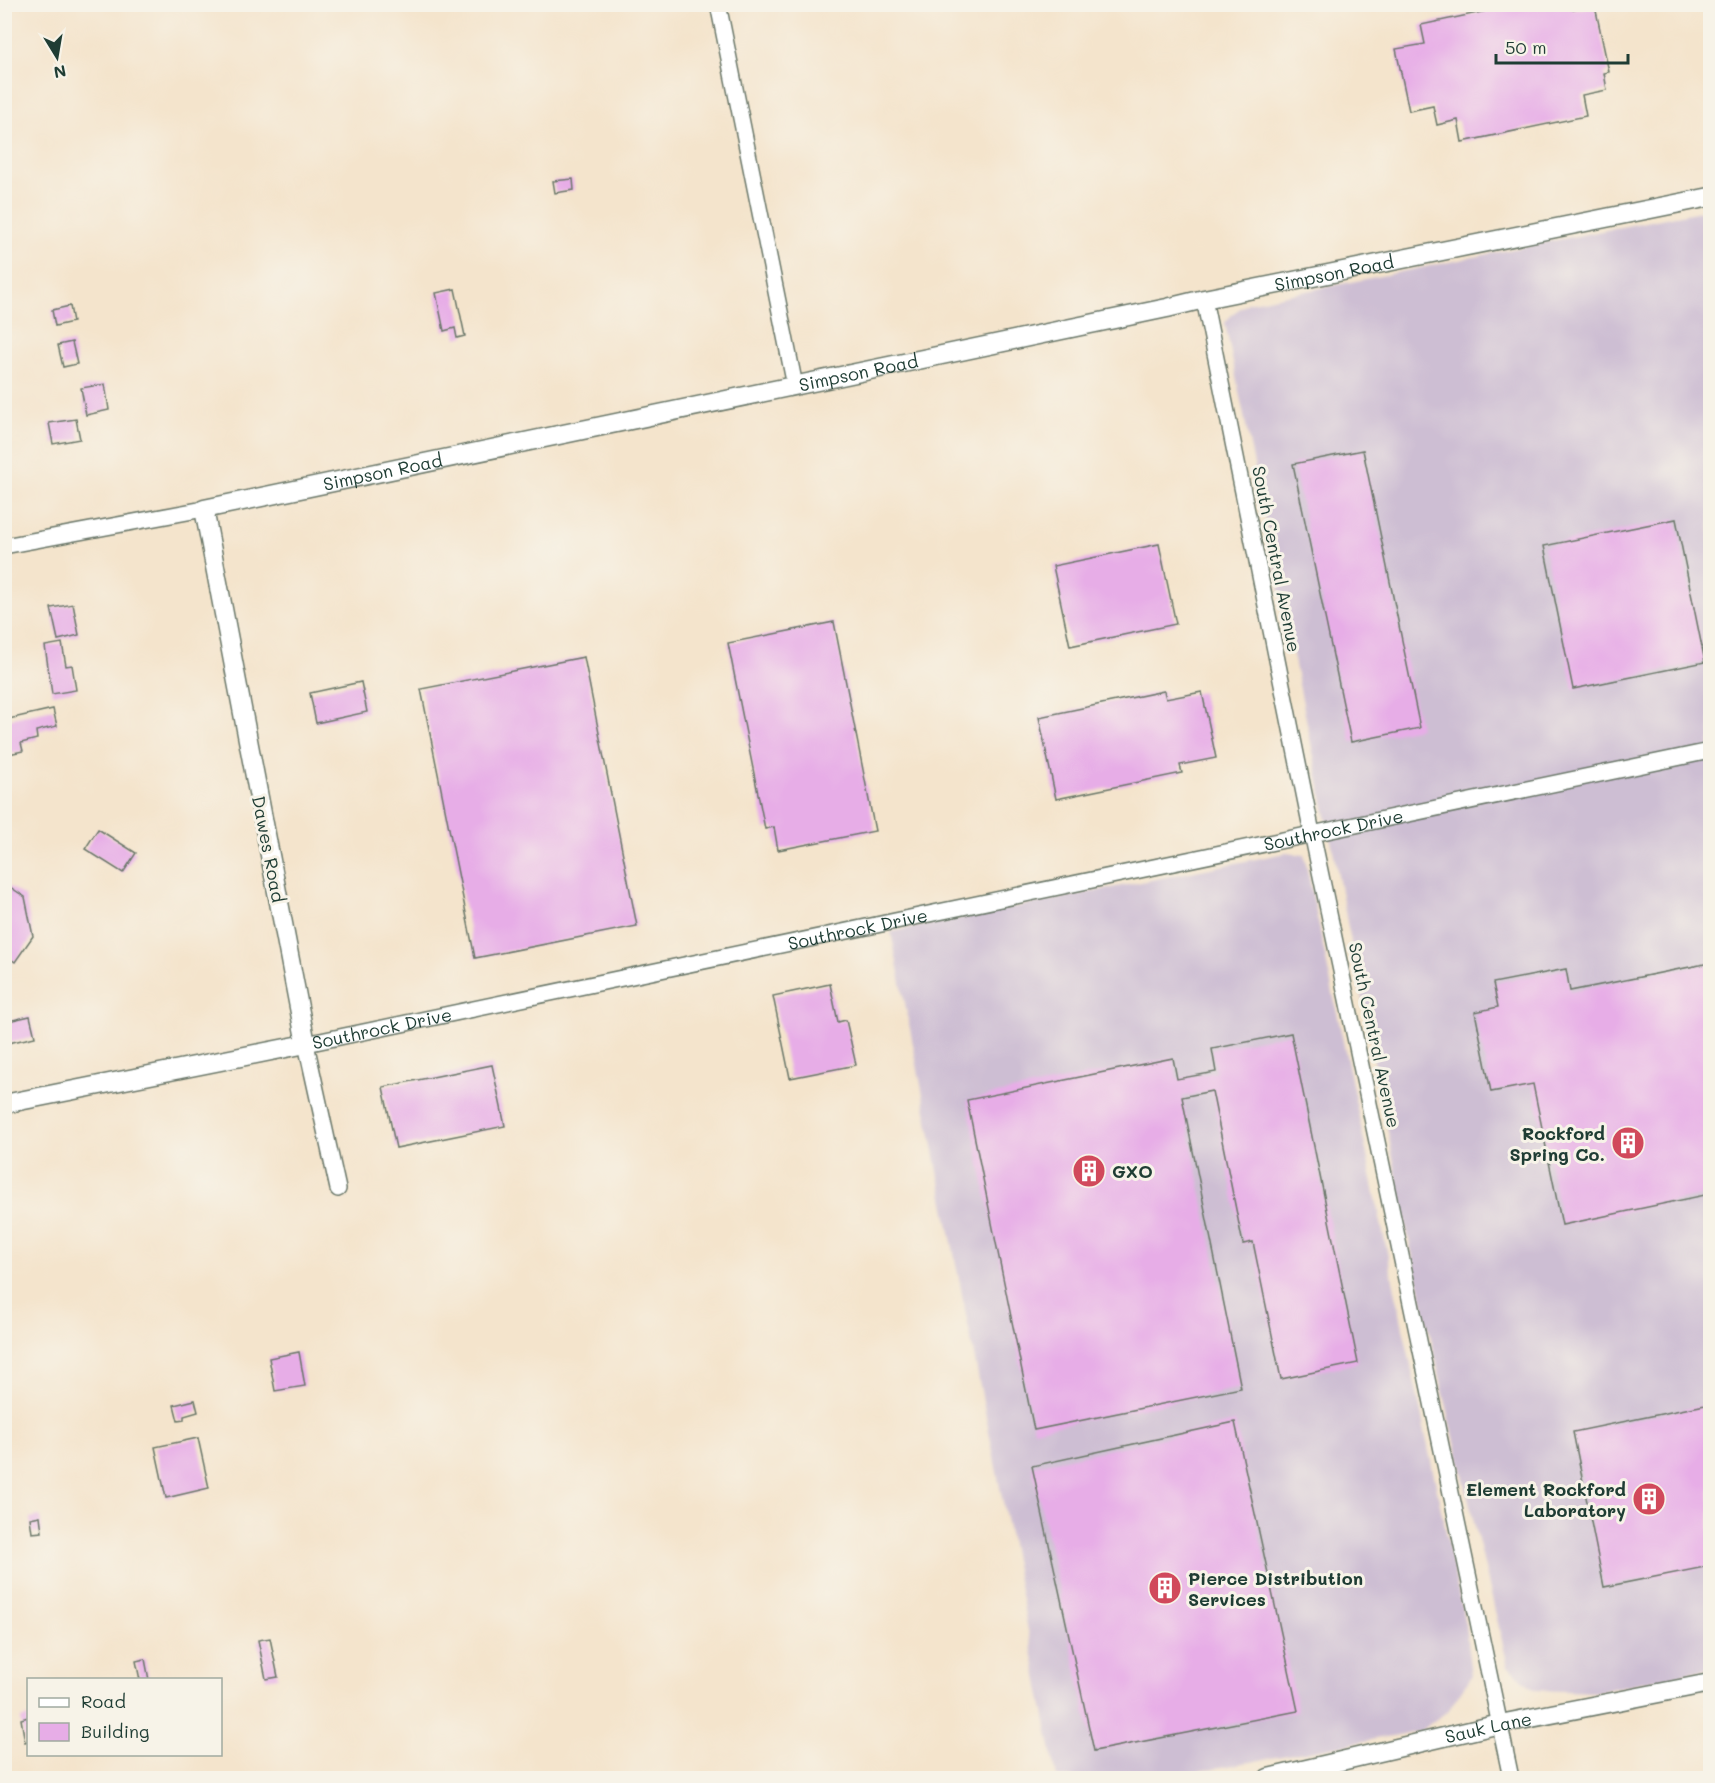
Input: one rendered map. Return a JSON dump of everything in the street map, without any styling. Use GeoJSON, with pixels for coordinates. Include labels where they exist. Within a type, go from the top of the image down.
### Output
{"type":"FeatureCollection","features":[{"type":"Feature","properties":{"kind":"street"},"geometry":{"type":"LineString","coordinates":[[718,4],[795,386]]}},
{"type":"Feature","properties":{"kind":"street","name":"Simpson Road"},"geometry":{"type":"LineString","coordinates":[[4,546],[204,509],[1204,299],[1710,196]]}},
{"type":"Feature","properties":{"kind":"street","name":"South Central Avenue"},"geometry":{"type":"LineString","coordinates":[[1204,299],[1312,833],[1511,1779]]}},
{"type":"Feature","properties":{"kind":"street","name":"Dawes Road"},"geometry":{"type":"LineString","coordinates":[[204,509],[306,1044],[338,1189]]}},
{"type":"Feature","properties":{"kind":"street","name":"Southrock Drive"},"geometry":{"type":"LineString","coordinates":[[4,1104],[306,1044],[1710,751]]}},
{"type":"Feature","properties":{"kind":"street","name":"Sauk Lane"},"geometry":{"type":"LineString","coordinates":[[1268,1779],[1500,1724],[1710,1683]]}},
{"type":"Feature","properties":{"kind":"shaded area"},"geometry":{"type":"Polygon","coordinates":[[[1710,209],[1710,1668],[1595,1692],[1535,1690],[1508,1666],[1440,1378],[1409,1240],[1334,855],[1225,323],[1232,314],[1248,303],[1710,209]]]}},
{"type":"Feature","properties":{"kind":"shaded area"},"geometry":{"type":"Polygon","coordinates":[[[1286,853],[1304,855],[1465,1624],[1471,1676],[1448,1711],[1420,1731],[1160,1778],[1057,1778],[891,932],[1286,853]]]}},
{"type":"Feature","properties":{"kind":"building"},"geometry":{"type":"Polygon","coordinates":[[[1519,4],[1572,4],[1573,10],[1595,6],[1609,72],[1604,73],[1607,90],[1582,95],[1586,116],[1462,142],[1458,120],[1437,125],[1433,106],[1409,111],[1396,49],[1425,44],[1421,25],[1519,4]]]}},
{"type":"Feature","properties":{"kind":"building"},"geometry":{"type":"Polygon","coordinates":[[[573,179],[574,190],[555,193],[553,181],[573,179]]]}},
{"type":"Feature","properties":{"kind":"building"},"geometry":{"type":"Polygon","coordinates":[[[455,289],[465,336],[457,338],[455,328],[444,331],[436,293],[455,289]]]}},
{"type":"Feature","properties":{"kind":"building"},"geometry":{"type":"Polygon","coordinates":[[[70,306],[73,322],[55,326],[52,310],[70,306]]]}},
{"type":"Feature","properties":{"kind":"building"},"geometry":{"type":"Polygon","coordinates":[[[72,342],[77,364],[63,367],[58,345],[72,342]]]}},
{"type":"Feature","properties":{"kind":"building"},"geometry":{"type":"Polygon","coordinates":[[[105,384],[109,410],[86,415],[81,388],[105,384]]]}},
{"type":"Feature","properties":{"kind":"building"},"geometry":{"type":"Polygon","coordinates":[[[76,419],[80,439],[53,444],[49,423],[76,419]]]}},
{"type":"Feature","properties":{"kind":"building"},"geometry":{"type":"Polygon","coordinates":[[[1363,450],[1420,728],[1351,742],[1293,464],[1363,450]]]}},
{"type":"Feature","properties":{"kind":"building"},"geometry":{"type":"Polygon","coordinates":[[[1676,519],[1705,662],[1573,689],[1544,546],[1676,519]]]}},
{"type":"Feature","properties":{"kind":"building"},"geometry":{"type":"Polygon","coordinates":[[[1159,544],[1176,624],[1070,646],[1053,566],[1159,544]]]}},
{"type":"Feature","properties":{"kind":"building"},"geometry":{"type":"Polygon","coordinates":[[[73,604],[79,635],[58,640],[51,608],[73,604]]]}},
{"type":"Feature","properties":{"kind":"building"},"geometry":{"type":"Polygon","coordinates":[[[834,622],[875,831],[778,850],[774,827],[765,829],[728,643],[834,622]]]}},
{"type":"Feature","properties":{"kind":"building"},"geometry":{"type":"Polygon","coordinates":[[[62,643],[66,666],[72,665],[76,690],[52,694],[45,646],[62,643]]]}},
{"type":"Feature","properties":{"kind":"building"},"geometry":{"type":"Polygon","coordinates":[[[584,657],[637,926],[475,958],[421,689],[584,657]]]}},
{"type":"Feature","properties":{"kind":"building"},"geometry":{"type":"Polygon","coordinates":[[[361,682],[367,712],[316,723],[310,693],[361,682]]]}},
{"type":"Feature","properties":{"kind":"building"},"geometry":{"type":"Polygon","coordinates":[[[1164,691],[1166,699],[1202,692],[1216,758],[1180,765],[1182,773],[1056,799],[1039,717],[1164,691]]]}},
{"type":"Feature","properties":{"kind":"building"},"geometry":{"type":"Polygon","coordinates":[[[53,709],[57,726],[36,731],[37,739],[21,743],[23,751],[4,755],[4,720],[53,709]]]}},
{"type":"Feature","properties":{"kind":"building"},"geometry":{"type":"Polygon","coordinates":[[[98,829],[136,853],[123,873],[85,849],[98,829]]]}},
{"type":"Feature","properties":{"kind":"building"},"geometry":{"type":"Polygon","coordinates":[[[4,883],[25,897],[33,936],[15,962],[4,954],[4,883]]]}},
{"type":"Feature","properties":{"kind":"building","name":"Rockford Spring Co."},"geometry":{"type":"Polygon","coordinates":[[[1710,963],[1710,1194],[1562,1225],[1533,1084],[1491,1092],[1475,1012],[1498,1007],[1493,983],[1566,969],[1570,991],[1710,963]]]}},
{"type":"Feature","properties":{"kind":"building"},"geometry":{"type":"Polygon","coordinates":[[[830,984],[838,1022],[846,1020],[856,1065],[790,1078],[773,996],[830,984]]]}},
{"type":"Feature","properties":{"kind":"building"},"geometry":{"type":"Polygon","coordinates":[[[30,1016],[35,1037],[4,1044],[4,1022],[30,1016]]]}},
{"type":"Feature","properties":{"kind":"building","name":"GXO"},"geometry":{"type":"Polygon","coordinates":[[[1291,1033],[1358,1363],[1281,1379],[1253,1242],[1243,1244],[1212,1091],[1182,1097],[1241,1388],[1034,1430],[967,1100],[1173,1058],[1177,1079],[1216,1072],[1212,1049],[1291,1033]]]}},
{"type":"Feature","properties":{"kind":"building"},"geometry":{"type":"Polygon","coordinates":[[[492,1065],[505,1126],[396,1148],[383,1087],[492,1065]]]}},
{"type":"Feature","properties":{"kind":"building"},"geometry":{"type":"Polygon","coordinates":[[[299,1352],[305,1386],[275,1391],[269,1358],[299,1352]]]}},
{"type":"Feature","properties":{"kind":"building"},"geometry":{"type":"Polygon","coordinates":[[[195,1400],[198,1412],[184,1416],[184,1420],[178,1421],[174,1405],[195,1400]]]}},
{"type":"Feature","properties":{"kind":"building","name":"Element Rockford Laboratory"},"geometry":{"type":"Polygon","coordinates":[[[1710,1404],[1710,1566],[1604,1587],[1573,1432],[1710,1404]]]}},
{"type":"Feature","properties":{"kind":"building","name":"Pierce Distribution Services"},"geometry":{"type":"Polygon","coordinates":[[[1235,1422],[1298,1711],[1094,1751],[1032,1466],[1235,1422]]]}},
{"type":"Feature","properties":{"kind":"building"},"geometry":{"type":"Polygon","coordinates":[[[198,1438],[209,1488],[166,1498],[155,1447],[198,1438]]]}},
{"type":"Feature","properties":{"kind":"building"},"geometry":{"type":"Polygon","coordinates":[[[40,1516],[42,1532],[32,1533],[30,1518],[40,1516]]]}},
{"type":"Feature","properties":{"kind":"building"},"geometry":{"type":"Polygon","coordinates":[[[270,1638],[278,1677],[266,1679],[258,1640],[270,1638]]]}},
{"type":"Feature","properties":{"kind":"building"},"geometry":{"type":"Polygon","coordinates":[[[145,1659],[149,1678],[140,1678],[136,1661],[145,1659]]]}},
{"type":"Feature","properties":{"kind":"building"},"geometry":{"type":"Polygon","coordinates":[[[27,1717],[27,1741],[25,1742],[21,1719],[27,1717]]]}},
{"type":"Feature","properties":{"kind":"place","name":"Rockford Spring Co."},"geometry":{"type":"Point","coordinates":[1628,1143]}},
{"type":"Feature","properties":{"kind":"place","name":"GXO"},"geometry":{"type":"Point","coordinates":[1089,1171]}},
{"type":"Feature","properties":{"kind":"place","name":"Element Rockford Laboratory"},"geometry":{"type":"Point","coordinates":[1649,1499]}},
{"type":"Feature","properties":{"kind":"place","name":"Pierce Distribution Services"},"geometry":{"type":"Point","coordinates":[1165,1588]}}]}
